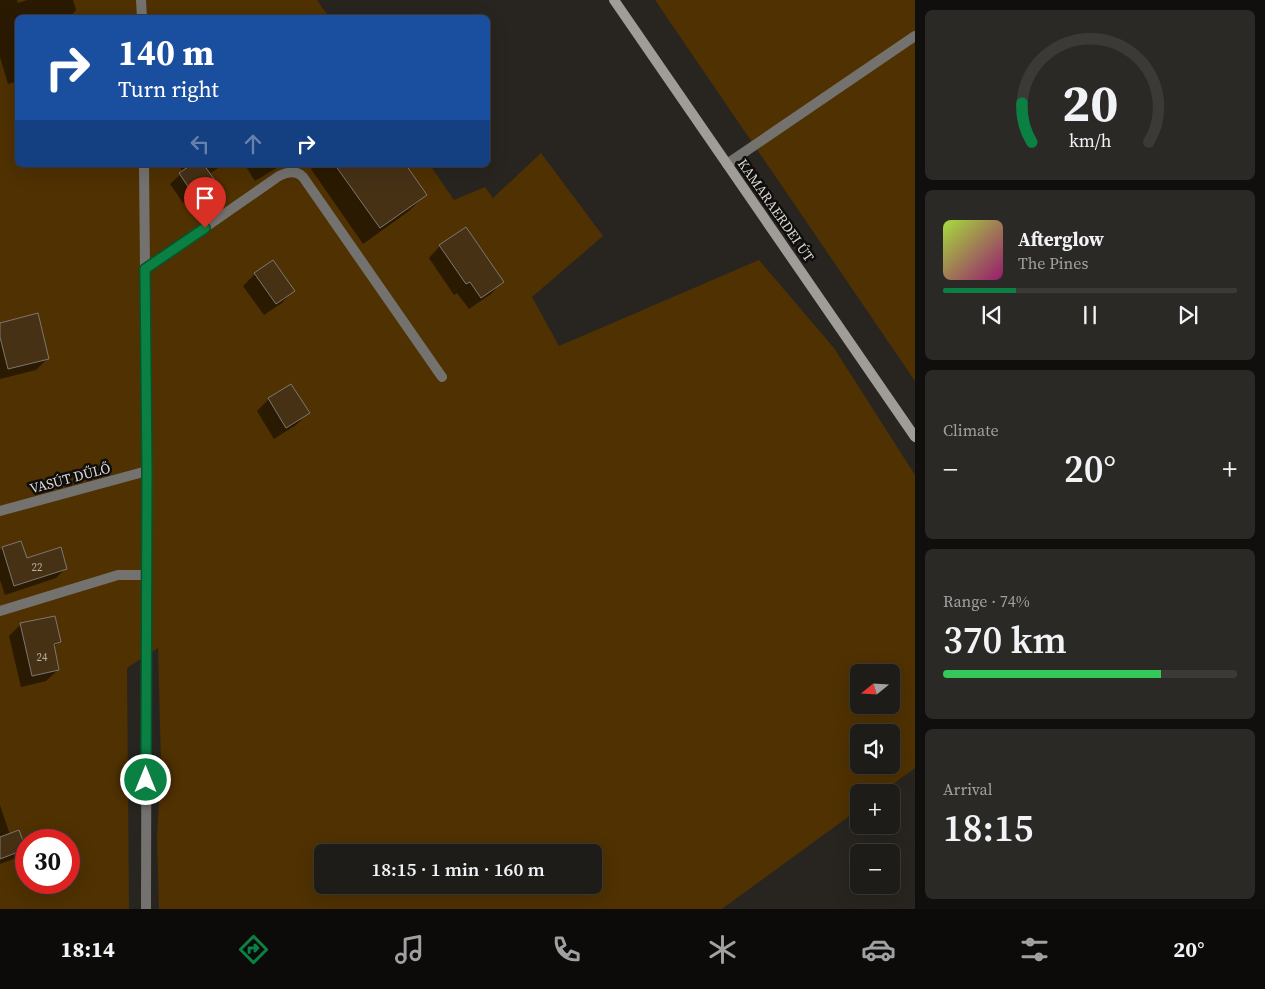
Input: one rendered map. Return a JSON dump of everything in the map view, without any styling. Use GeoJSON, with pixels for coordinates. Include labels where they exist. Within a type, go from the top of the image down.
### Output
{"type":"FeatureCollection","features":[{"type":"Feature","properties":{"kind":"street"},"geometry":{"type":"LineString","coordinates":[[140,0],[142,15]]}},
{"type":"Feature","properties":{"kind":"street","name":"KAMARAERDEI ÚT"},"geometry":{"type":"LineString","coordinates":[[614,0],[915,437]]}},
{"type":"Feature","properties":{"kind":"street"},"geometry":{"type":"LineString","coordinates":[[728,164],[915,36]]}},
{"type":"Feature","properties":{"kind":"street"},"geometry":{"type":"LineString","coordinates":[[144,167],[147,471],[146,909]]}},
{"type":"Feature","properties":{"kind":"street"},"geometry":{"type":"LineString","coordinates":[[145,269],[279,176],[287,173],[300,174],[304,177],[442,377]]}},
{"type":"Feature","properties":{"kind":"street","name":"VASÚT DŰLŐ"},"geometry":{"type":"LineString","coordinates":[[0,511],[147,471]]}},
{"type":"Feature","properties":{"kind":"street"},"geometry":{"type":"LineString","coordinates":[[0,611],[118,575],[146,575]]}},
{"type":"Feature","properties":{"kind":"shaded area"},"geometry":{"type":"Polygon","coordinates":[[[0,0],[317,0],[328,15],[15,15],[15,167],[431,167],[454,200],[485,187],[493,198],[541,153],[603,236],[532,297],[559,346],[759,260],[834,348],[915,475],[915,768],[893,784],[850,784],[850,816],[722,909],[159,909],[157,837],[161,762],[158,648],[127,668],[129,909],[0,909],[0,0]]]}},
{"type":"Feature","properties":{"kind":"shaded area"},"geometry":{"type":"Polygon","coordinates":[[[655,0],[915,0],[915,381],[655,0]]]}},
{"type":"Feature","properties":{"kind":"building"},"geometry":{"type":"Polygon","coordinates":[[[188,167],[205,167],[214,179],[193,194],[179,173],[188,167]]]}},
{"type":"Feature","properties":{"kind":"building"},"geometry":{"type":"Polygon","coordinates":[[[336,167],[407,167],[427,195],[380,228],[336,167]]]}},
{"type":"Feature","properties":{"kind":"building"},"geometry":{"type":"Polygon","coordinates":[[[466,227],[504,282],[481,298],[470,282],[466,284],[439,245],[466,227]]]}},
{"type":"Feature","properties":{"kind":"building"},"geometry":{"type":"Polygon","coordinates":[[[273,260],[295,291],[276,304],[254,273],[273,260]]]}},
{"type":"Feature","properties":{"kind":"building"},"geometry":{"type":"Polygon","coordinates":[[[38,313],[49,359],[8,369],[0,337],[0,323],[38,313]]]}},
{"type":"Feature","properties":{"kind":"building"},"geometry":{"type":"Polygon","coordinates":[[[291,384],[310,413],[286,428],[268,398],[291,384]]]}},
{"type":"Feature","properties":{"kind":"building"},"geometry":{"type":"Polygon","coordinates":[[[21,541],[27,558],[61,547],[67,569],[14,586],[2,547],[21,541]]]}},
{"type":"Feature","properties":{"kind":"building"},"geometry":{"type":"Polygon","coordinates":[[[55,616],[61,642],[54,644],[59,670],[32,676],[20,623],[55,616]]]}},
{"type":"Feature","properties":{"kind":"building"},"geometry":{"type":"Polygon","coordinates":[[[15,831],[15,853],[0,859],[0,837],[15,831]]]}},
{"type":"Feature","properties":{"kind":"route"},"geometry":{"type":"LineString","coordinates":[[146,780],[147,471],[145,269],[205,228]]}}]}
